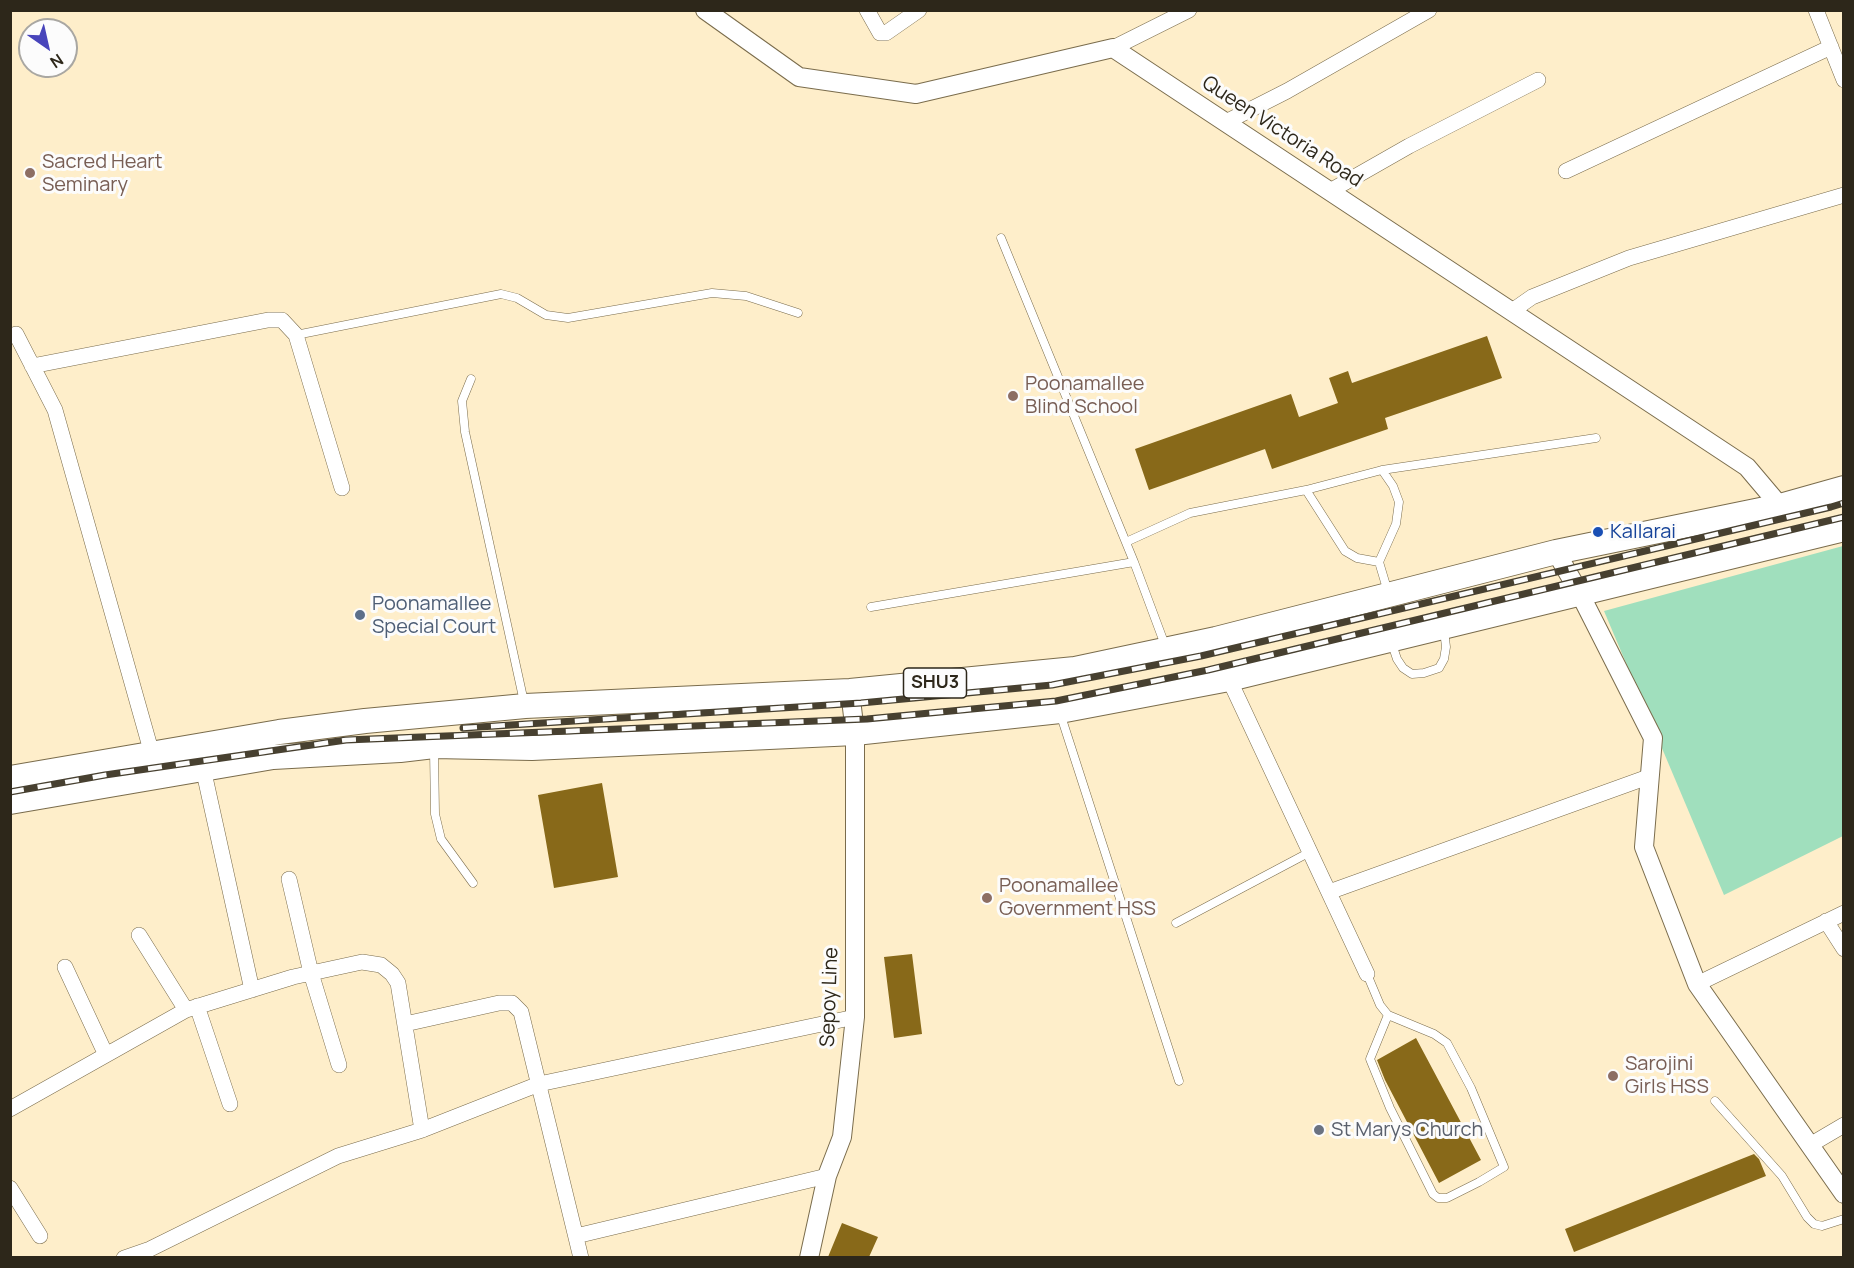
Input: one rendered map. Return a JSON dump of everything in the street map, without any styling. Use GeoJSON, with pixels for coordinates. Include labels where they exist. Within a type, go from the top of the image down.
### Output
{"type":"FeatureCollection","features":[{"type":"Feature","properties":{"kind":"main road","name":"SHU3"},"geometry":{"type":"LineString","coordinates":[[10,802],[279,732],[364,721],[525,706],[850,691],[1075,669],[1167,650],[1389,596],[1556,552],[1780,506],[1844,488]]}},
{"type":"Feature","properties":{"kind":"main road","name":"SHU3"},"geometry":{"type":"LineString","coordinates":[[10,778],[154,764],[203,768],[273,757],[434,746],[532,748],[855,733],[1060,711],[1229,680],[1444,628],[1579,592],[1844,529]]}},
{"type":"Feature","properties":{"kind":"street"},"geometry":{"type":"LineString","coordinates":[[867,10],[880,33],[886,33],[920,10]]}},
{"type":"Feature","properties":{"kind":"street"},"geometry":{"type":"LineString","coordinates":[[708,11],[799,77],[916,94],[1113,48],[1189,10]]}},
{"type":"Feature","properties":{"kind":"street"},"geometry":{"type":"LineString","coordinates":[[1226,122],[1287,91],[1429,10]]}},
{"type":"Feature","properties":{"kind":"street"},"geometry":{"type":"LineString","coordinates":[[1816,10],[1844,80]]}},
{"type":"Feature","properties":{"kind":"street"},"geometry":{"type":"LineString","coordinates":[[1566,171],[1831,47]]}},
{"type":"Feature","properties":{"kind":"street","name":"Queen Victoria Road"},"geometry":{"type":"LineString","coordinates":[[1113,48],[1747,467],[1780,506]]}},
{"type":"Feature","properties":{"kind":"street"},"geometry":{"type":"LineString","coordinates":[[1330,191],[1538,80]]}},
{"type":"Feature","properties":{"kind":"street"},"geometry":{"type":"LineString","coordinates":[[1512,311],[1532,297],[1629,258],[1844,195]]}},
{"type":"Feature","properties":{"kind":"street"},"geometry":{"type":"LineString","coordinates":[[32,366],[268,320],[282,320],[296,335],[342,488]]}},
{"type":"Feature","properties":{"kind":"street"},"geometry":{"type":"LineString","coordinates":[[10,336],[16,334],[55,410],[154,764]]}},
{"type":"Feature","properties":{"kind":"street"},"geometry":{"type":"LineString","coordinates":[[1556,552],[1579,592],[1653,738],[1644,847],[1697,984],[1844,1194]]}},
{"type":"Feature","properties":{"kind":"street"},"geometry":{"type":"LineString","coordinates":[[1229,680],[1367,974]]}},
{"type":"Feature","properties":{"kind":"street","name":"Sepoy Line"},"geometry":{"type":"LineString","coordinates":[[809,1257],[827,1176],[842,1137],[855,1017],[855,733],[850,691]]}},
{"type":"Feature","properties":{"kind":"street"},"geometry":{"type":"LineString","coordinates":[[203,768],[252,990]]}},
{"type":"Feature","properties":{"kind":"street"},"geometry":{"type":"LineString","coordinates":[[1329,892],[1648,777]]}},
{"type":"Feature","properties":{"kind":"street"},"geometry":{"type":"LineString","coordinates":[[289,879],[311,973],[339,1065]]}},
{"type":"Feature","properties":{"kind":"street"},"geometry":{"type":"LineString","coordinates":[[1697,984],[1844,913]]}},
{"type":"Feature","properties":{"kind":"street"},"geometry":{"type":"LineString","coordinates":[[1826,921],[1844,949]]}},
{"type":"Feature","properties":{"kind":"street"},"geometry":{"type":"LineString","coordinates":[[139,935],[191,1008],[230,1104]]}},
{"type":"Feature","properties":{"kind":"street"},"geometry":{"type":"LineString","coordinates":[[10,1109],[191,1008],[311,973],[362,962],[381,965],[398,982],[422,1130]]}},
{"type":"Feature","properties":{"kind":"street"},"geometry":{"type":"LineString","coordinates":[[65,967],[106,1055]]}},
{"type":"Feature","properties":{"kind":"street"},"geometry":{"type":"LineString","coordinates":[[405,1024],[499,1003],[512,1002],[521,1012],[581,1257]]}},
{"type":"Feature","properties":{"kind":"street"},"geometry":{"type":"LineString","coordinates":[[123,1257],[150,1249],[338,1156],[422,1130],[539,1084],[855,1017]]}},
{"type":"Feature","properties":{"kind":"street"},"geometry":{"type":"LineString","coordinates":[[1810,1145],[1844,1125]]}},
{"type":"Feature","properties":{"kind":"street"},"geometry":{"type":"LineString","coordinates":[[576,1236],[827,1176]]}},
{"type":"Feature","properties":{"kind":"street"},"geometry":{"type":"LineString","coordinates":[[10,1188],[40,1236]]}},
{"type":"Feature","properties":{"kind":"lane"},"geometry":{"type":"LineString","coordinates":[[1001,238],[1126,542],[1167,650]]}},
{"type":"Feature","properties":{"kind":"lane"},"geometry":{"type":"LineString","coordinates":[[296,335],[501,294],[517,298],[546,315],[568,318],[712,292],[746,297],[798,313]]}},
{"type":"Feature","properties":{"kind":"lane"},"geometry":{"type":"LineString","coordinates":[[471,379],[462,400],[465,432],[525,706]]}},
{"type":"Feature","properties":{"kind":"lane"},"geometry":{"type":"LineString","coordinates":[[1126,542],[1190,513],[1306,490],[1382,470],[1596,438]]}},
{"type":"Feature","properties":{"kind":"lane"},"geometry":{"type":"LineString","coordinates":[[1382,470],[1393,486],[1399,502],[1396,524],[1379,562],[1389,596]]}},
{"type":"Feature","properties":{"kind":"lane"},"geometry":{"type":"LineString","coordinates":[[1306,490],[1345,551],[1357,558],[1379,562]]}},
{"type":"Feature","properties":{"kind":"lane"},"geometry":{"type":"LineString","coordinates":[[871,607],[1134,562]]}},
{"type":"Feature","properties":{"kind":"lane"},"geometry":{"type":"LineString","coordinates":[[1392,641],[1397,660],[1403,668],[1412,674],[1424,674],[1439,668],[1444,659],[1446,647],[1444,628]]}},
{"type":"Feature","properties":{"kind":"lane"},"geometry":{"type":"LineString","coordinates":[[1060,711],[1179,1081]]}},
{"type":"Feature","properties":{"kind":"lane"},"geometry":{"type":"LineString","coordinates":[[434,746],[435,814],[441,839],[474,883]]}},
{"type":"Feature","properties":{"kind":"lane"},"geometry":{"type":"LineString","coordinates":[[1176,923],[1310,852]]}},
{"type":"Feature","properties":{"kind":"lane"},"geometry":{"type":"LineString","coordinates":[[1367,974],[1380,1005],[1388,1015],[1434,1034],[1447,1043],[1471,1088],[1504,1167],[1447,1198],[1438,1198],[1433,1194],[1390,1108],[1370,1059],[1388,1015]]}},
{"type":"Feature","properties":{"kind":"lane"},"geometry":{"type":"LineString","coordinates":[[1715,1101],[1782,1176],[1807,1217],[1814,1224],[1822,1226],[1844,1219]]}},
{"type":"Feature","properties":{"kind":"green space"},"geometry":{"type":"Polygon","coordinates":[[[1843,546],[1843,836],[1724,895],[1604,611],[1843,546]]]}},
{"type":"Feature","properties":{"kind":"building"},"geometry":{"type":"Polygon","coordinates":[[[1487,336],[1502,378],[1385,418],[1388,429],[1272,469],[1265,449],[1149,490],[1135,449],[1291,394],[1299,417],[1338,403],[1329,378],[1348,371],[1352,383],[1487,336]]]}},
{"type":"Feature","properties":{"kind":"building"},"geometry":{"type":"Polygon","coordinates":[[[602,783],[618,877],[554,888],[538,795],[602,783]]]}},
{"type":"Feature","properties":{"kind":"building"},"geometry":{"type":"Polygon","coordinates":[[[912,954],[922,1034],[894,1038],[884,957],[912,954]]]}},
{"type":"Feature","properties":{"kind":"building"},"geometry":{"type":"Polygon","coordinates":[[[1416,1038],[1481,1160],[1439,1183],[1385,1080],[1377,1060],[1416,1038]]]}},
{"type":"Feature","properties":{"kind":"building"},"geometry":{"type":"Polygon","coordinates":[[[1754,1154],[1759,1159],[1766,1176],[1574,1252],[1565,1229],[1754,1154]]]}},
{"type":"Feature","properties":{"kind":"building"},"geometry":{"type":"Polygon","coordinates":[[[842,1223],[878,1237],[869,1257],[828,1257],[842,1223]]]}},
{"type":"Feature","properties":{"kind":"railway"},"geometry":{"type":"LineString","coordinates":[[463,728],[861,703],[1052,685],[1201,656],[1844,503]]}},
{"type":"Feature","properties":{"kind":"railway"},"geometry":{"type":"LineString","coordinates":[[10,792],[105,775],[346,740],[867,719],[1056,701],[1208,670],[1844,517]]}},
{"type":"Feature","properties":{"kind":"place","name":"Sacred Heart Seminary"},"geometry":{"type":"Point","coordinates":[30,173]}},
{"type":"Feature","properties":{"kind":"place","name":"Poonamallee Blind School"},"geometry":{"type":"Point","coordinates":[1013,396]}},
{"type":"Feature","properties":{"kind":"place","name":"Kallarai"},"geometry":{"type":"Point","coordinates":[1598,532]}},
{"type":"Feature","properties":{"kind":"place","name":"Poonamallee Special Court"},"geometry":{"type":"Point","coordinates":[360,615]}},
{"type":"Feature","properties":{"kind":"place","name":"Poonamallee Government HSS"},"geometry":{"type":"Point","coordinates":[987,898]}},
{"type":"Feature","properties":{"kind":"place","name":"Sarojini Girls HSS"},"geometry":{"type":"Point","coordinates":[1613,1076]}},
{"type":"Feature","properties":{"kind":"place","name":"St Marys Church"},"geometry":{"type":"Point","coordinates":[1319,1130]}}]}
